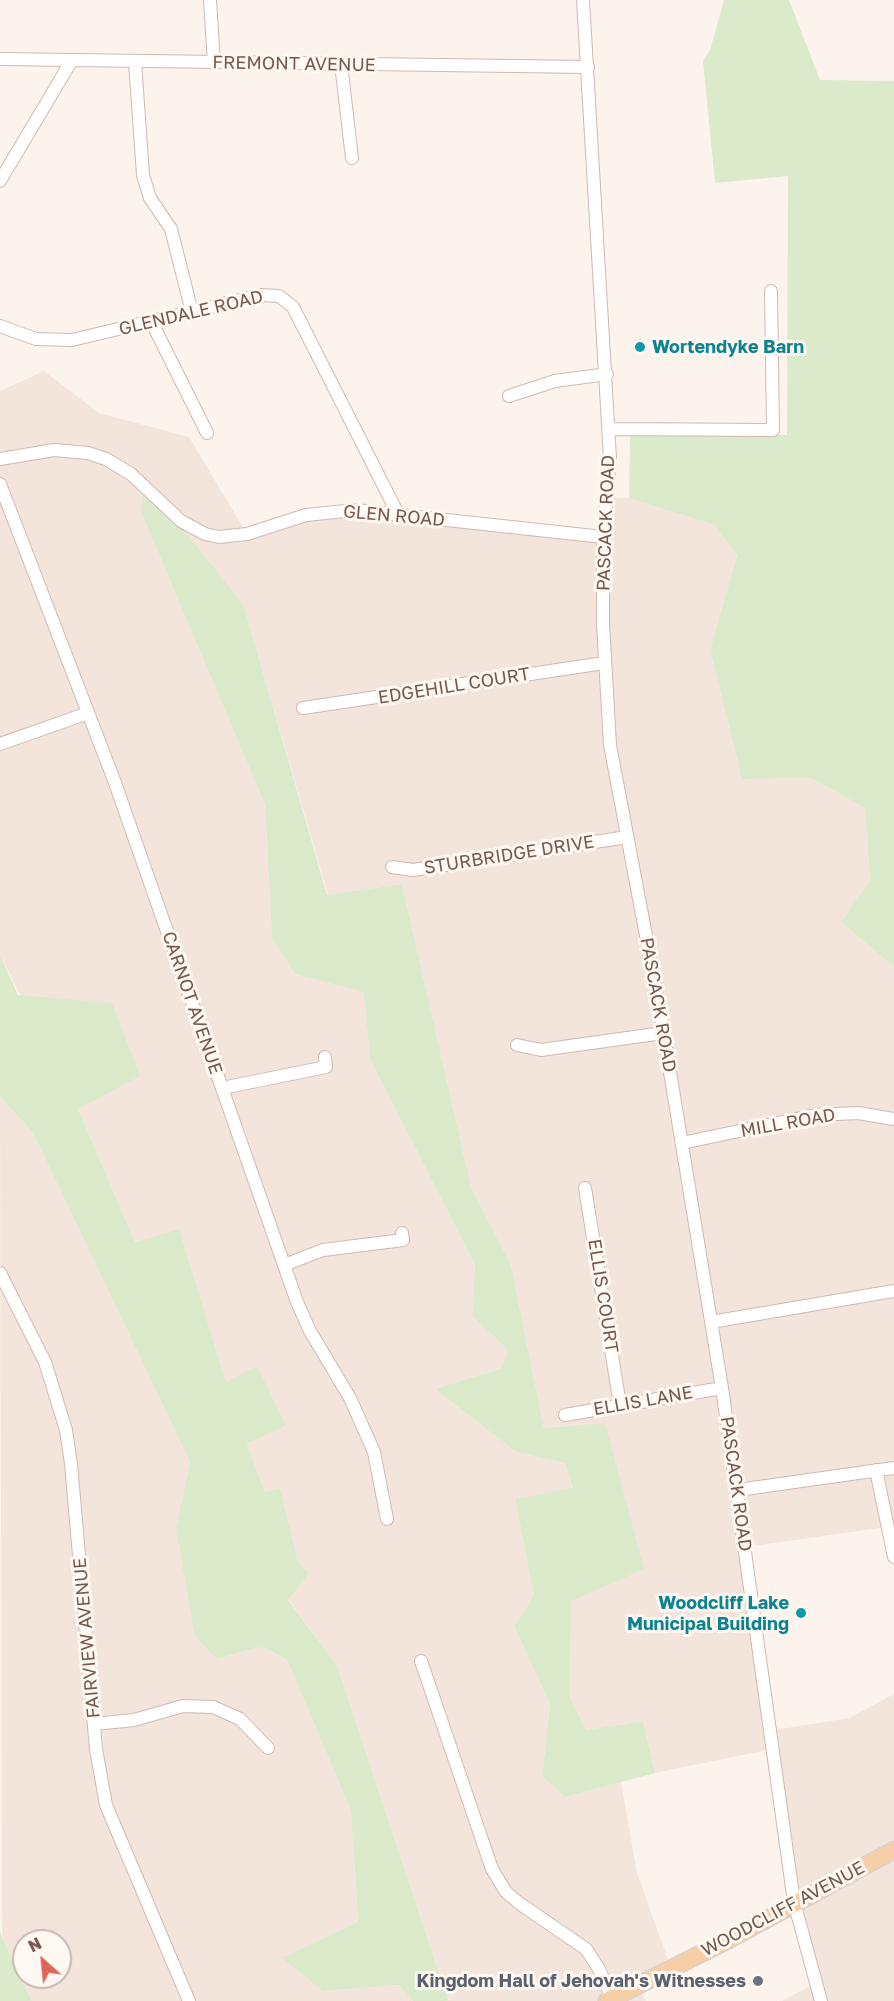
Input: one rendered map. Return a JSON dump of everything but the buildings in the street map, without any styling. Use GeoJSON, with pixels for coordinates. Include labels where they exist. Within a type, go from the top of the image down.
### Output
{"type":"FeatureCollection","features":[{"type":"Feature","properties":{"kind":"main road","name":"WOODCLIFF AVENUE"},"geometry":{"type":"LineString","coordinates":[[609,2000],[732,1938],[794,1902],[894,1850]]}},
{"type":"Feature","properties":{"kind":"street"},"geometry":{"type":"LineString","coordinates":[[210,0],[214,63]]}},
{"type":"Feature","properties":{"kind":"street","name":"PASCACK ROAD"},"geometry":{"type":"LineString","coordinates":[[583,0],[607,374],[610,458],[603,537],[604,663],[610,745],[663,1033],[722,1388],[794,1902],[821,2001]]}},
{"type":"Feature","properties":{"kind":"street","name":"FREMONT AVENUE"},"geometry":{"type":"LineString","coordinates":[[0,59],[588,67]]}},
{"type":"Feature","properties":{"kind":"street"},"geometry":{"type":"LineString","coordinates":[[0,181],[72,60]]}},
{"type":"Feature","properties":{"kind":"street"},"geometry":{"type":"LineString","coordinates":[[135,62],[142,175],[150,198],[171,229],[192,312]]}},
{"type":"Feature","properties":{"kind":"street"},"geometry":{"type":"LineString","coordinates":[[340,64],[352,158]]}},
{"type":"Feature","properties":{"kind":"street"},"geometry":{"type":"LineString","coordinates":[[608,429],[773,430],[771,291]]}},
{"type":"Feature","properties":{"kind":"street","name":"GLENDALE ROAD"},"geometry":{"type":"LineString","coordinates":[[0,326],[28,337],[55,341],[72,340],[261,295],[270,294],[287,301],[293,307],[398,514]]}},
{"type":"Feature","properties":{"kind":"street"},"geometry":{"type":"LineString","coordinates":[[151,321],[207,433]]}},
{"type":"Feature","properties":{"kind":"street"},"geometry":{"type":"LineString","coordinates":[[509,396],[555,381],[607,374]]}},
{"type":"Feature","properties":{"kind":"street","name":"GLEN ROAD"},"geometry":{"type":"LineString","coordinates":[[0,459],[62,450],[88,453],[106,459],[131,474],[181,521],[205,534],[219,537],[247,534],[284,520],[334,511],[398,514],[603,537]]}},
{"type":"Feature","properties":{"kind":"street","name":"CARNOT AVENUE"},"geometry":{"type":"LineString","coordinates":[[0,484],[88,713],[284,1264],[310,1331],[364,1424],[381,1476],[387,1519]]}},
{"type":"Feature","properties":{"kind":"street","name":"EDGEHILL COURT"},"geometry":{"type":"LineString","coordinates":[[303,708],[604,663]]}},
{"type":"Feature","properties":{"kind":"street"},"geometry":{"type":"LineString","coordinates":[[0,744],[88,713]]}},
{"type":"Feature","properties":{"kind":"street","name":"STURBRIDGE DRIVE"},"geometry":{"type":"LineString","coordinates":[[392,867],[412,870],[627,837]]}},
{"type":"Feature","properties":{"kind":"street"},"geometry":{"type":"LineString","coordinates":[[517,1045],[541,1050],[663,1033]]}},
{"type":"Feature","properties":{"kind":"street"},"geometry":{"type":"LineString","coordinates":[[222,1088],[326,1066],[325,1057]]}},
{"type":"Feature","properties":{"kind":"street","name":"MILL ROAD"},"geometry":{"type":"LineString","coordinates":[[682,1143],[815,1115],[858,1113],[894,1119]]}},
{"type":"Feature","properties":{"kind":"street","name":"ELLIS COURT"},"geometry":{"type":"LineString","coordinates":[[585,1188],[620,1405]]}},
{"type":"Feature","properties":{"kind":"street"},"geometry":{"type":"LineString","coordinates":[[284,1264],[323,1250],[403,1240],[402,1233]]}},
{"type":"Feature","properties":{"kind":"street","name":"FAIRVIEW AVENUE"},"geometry":{"type":"LineString","coordinates":[[0,1273],[45,1362],[66,1430],[99,1774],[110,1815],[189,2001]]}},
{"type":"Feature","properties":{"kind":"street"},"geometry":{"type":"LineString","coordinates":[[711,1322],[894,1291]]}},
{"type":"Feature","properties":{"kind":"street","name":"ELLIS LANE"},"geometry":{"type":"LineString","coordinates":[[565,1415],[722,1388]]}},
{"type":"Feature","properties":{"kind":"street"},"geometry":{"type":"LineString","coordinates":[[738,1490],[894,1468]]}},
{"type":"Feature","properties":{"kind":"street"},"geometry":{"type":"LineString","coordinates":[[876,1470],[894,1557]]}},
{"type":"Feature","properties":{"kind":"street"},"geometry":{"type":"LineString","coordinates":[[421,1661],[492,1869],[506,1892],[586,1949],[599,1969],[609,2000]]}},
{"type":"Feature","properties":{"kind":"street"},"geometry":{"type":"LineString","coordinates":[[94,1724],[134,1720],[183,1706],[206,1706],[227,1712],[240,1719],[268,1748]]}},
{"type":"Feature","properties":{"kind":"shaded area"},"geometry":{"type":"Polygon","coordinates":[[[44,371],[99,413],[189,437],[247,534],[334,511],[602,537],[606,498],[629,498],[714,525],[737,555],[710,650],[742,779],[811,778],[865,808],[870,880],[841,922],[894,967],[894,1557],[886,1527],[746,1547],[769,1731],[849,1718],[894,1694],[894,2001],[782,2001],[816,1983],[794,1902],[772,1749],[655,1773],[643,1721],[586,1730],[570,1698],[571,1601],[605,1423],[544,1428],[511,1265],[471,1187],[402,884],[328,895],[244,606],[141,512],[265,805],[272,939],[295,974],[364,991],[370,1059],[475,1265],[472,1316],[508,1350],[502,1368],[435,1389],[516,1452],[565,1463],[573,1489],[515,1499],[534,1597],[514,1626],[550,1704],[542,1776],[565,1797],[621,1782],[637,1873],[671,1968],[638,1985],[646,2001],[448,2001],[337,1665],[288,1599],[309,1573],[298,1562],[280,1488],[265,1492],[247,1444],[286,1426],[226,1382],[179,1230],[135,1242],[78,1109],[0,955],[0,391],[44,371]]]}},
{"type":"Feature","properties":{"kind":"shaded area"},"geometry":{"type":"Polygon","coordinates":[[[0,1096],[33,1133],[190,1462],[176,1529],[217,1659],[262,1646],[287,1660],[351,1811],[358,1922],[283,1958],[323,1991],[399,1985],[413,2001],[32,2001],[26,1989],[72,1989],[72,1929],[12,1929],[12,1958],[2,1937],[0,1096]]]}},
{"type":"Feature","properties":{"kind":"green space"},"geometry":{"type":"Polygon","coordinates":[[[724,0],[789,0],[820,80],[894,81],[894,967],[841,922],[870,880],[865,808],[811,778],[742,779],[710,650],[737,555],[714,525],[629,498],[630,435],[787,435],[788,176],[715,183],[703,61],[710,50],[724,0]]]}},
{"type":"Feature","properties":{"kind":"green space"},"geometry":{"type":"Polygon","coordinates":[[[144,487],[166,508],[244,606],[327,895],[402,884],[471,1187],[511,1265],[544,1428],[605,1423],[644,1569],[571,1601],[570,1698],[586,1730],[643,1721],[655,1773],[565,1797],[542,1776],[550,1704],[514,1626],[534,1596],[515,1499],[573,1488],[565,1463],[516,1452],[435,1389],[502,1368],[508,1350],[472,1316],[475,1265],[370,1059],[364,992],[295,974],[272,939],[265,805],[141,512],[144,487]]]}},
{"type":"Feature","properties":{"kind":"green space"},"geometry":{"type":"Polygon","coordinates":[[[0,955],[18,995],[112,1003],[140,1076],[78,1109],[135,1242],[179,1229],[226,1382],[257,1366],[286,1426],[247,1444],[265,1492],[280,1488],[298,1562],[309,1573],[288,1600],[337,1665],[448,2001],[413,2001],[399,1985],[323,1991],[282,1958],[358,1922],[351,1811],[287,1660],[262,1646],[217,1659],[195,1636],[176,1529],[190,1462],[33,1133],[0,1096],[0,955]]]}},
{"type":"Feature","properties":{"kind":"green space"},"geometry":{"type":"Polygon","coordinates":[[[0,1931],[12,1958],[12,1989],[26,1989],[32,2001],[0,2001],[0,1931]]]}},
{"type":"Feature","properties":{"kind":"place","name":"Wortendyke Barn"},"geometry":{"type":"Point","coordinates":[640,347]}},
{"type":"Feature","properties":{"kind":"place","name":"Woodcliff Lake Municipal Building"},"geometry":{"type":"Point","coordinates":[801,1613]}},
{"type":"Feature","properties":{"kind":"place","name":"Kingdom Hall of Jehovah's Witnesses"},"geometry":{"type":"Point","coordinates":[758,1981]}}]}
